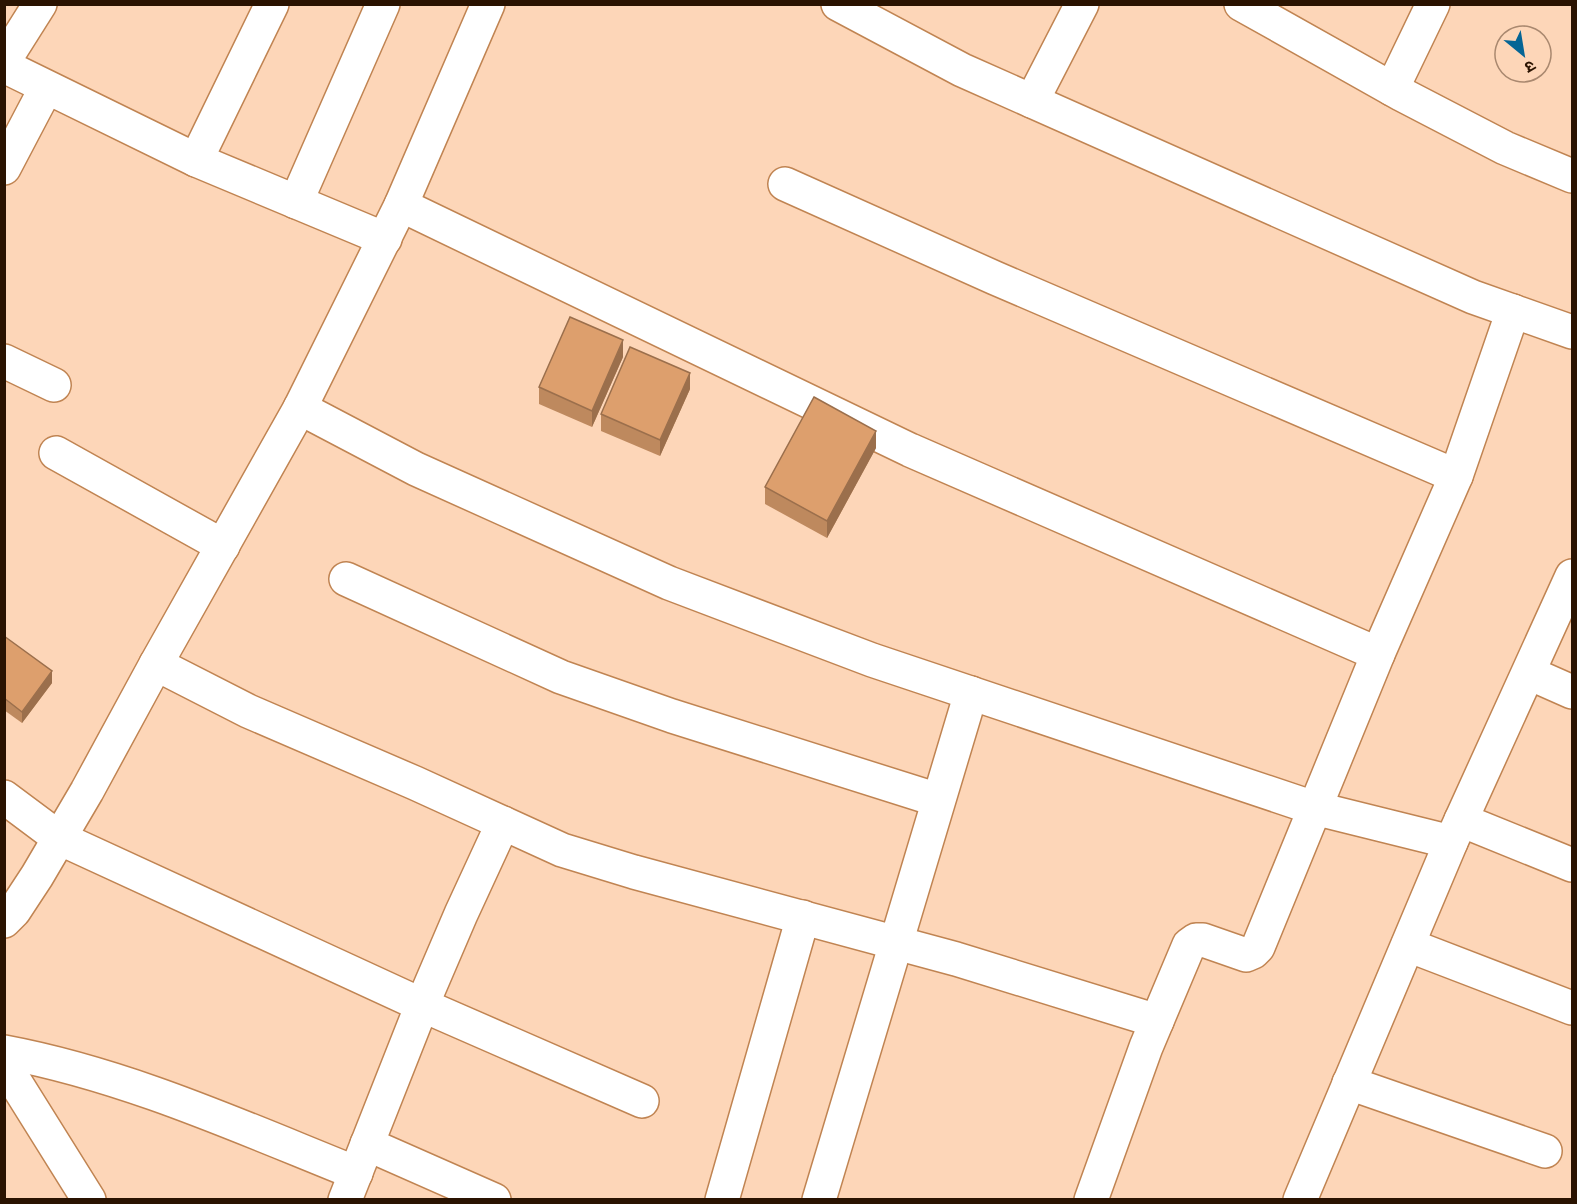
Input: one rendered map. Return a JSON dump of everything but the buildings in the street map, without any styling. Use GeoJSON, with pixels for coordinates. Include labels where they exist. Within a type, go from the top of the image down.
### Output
{"type":"FeatureCollection","features":[{"type":"Feature","properties":{"kind":"street"},"geometry":{"type":"LineString","coordinates":[[4,61],[40,4]]}},
{"type":"Feature","properties":{"kind":"street"},"geometry":{"type":"LineString","coordinates":[[196,160],[272,4]]}},
{"type":"Feature","properties":{"kind":"street"},"geometry":{"type":"LineString","coordinates":[[296,202],[383,4]]}},
{"type":"Feature","properties":{"kind":"street"},"geometry":{"type":"LineString","coordinates":[[4,921],[14,911],[87,791],[300,408],[401,205],[488,4]]}},
{"type":"Feature","properties":{"kind":"street"},"geometry":{"type":"LineString","coordinates":[[838,4],[962,70],[1473,297],[1572,332]]}},
{"type":"Feature","properties":{"kind":"street"},"geometry":{"type":"LineString","coordinates":[[1032,101],[1082,4]]}},
{"type":"Feature","properties":{"kind":"street"},"geometry":{"type":"LineString","coordinates":[[1241,4],[1392,89],[1505,148],[1572,176]]}},
{"type":"Feature","properties":{"kind":"street"},"geometry":{"type":"LineString","coordinates":[[1392,89],[1433,4]]}},
{"type":"Feature","properties":{"kind":"street"},"geometry":{"type":"LineString","coordinates":[[4,66],[196,160],[385,239]]}},
{"type":"Feature","properties":{"kind":"street"},"geometry":{"type":"LineString","coordinates":[[4,168],[46,88]]}},
{"type":"Feature","properties":{"kind":"street"},"geometry":{"type":"LineString","coordinates":[[785,184],[1456,476]]}},
{"type":"Feature","properties":{"kind":"street"},"geometry":{"type":"LineString","coordinates":[[401,205],[910,450],[1378,654]]}},
{"type":"Feature","properties":{"kind":"street"},"geometry":{"type":"LineString","coordinates":[[1091,1200],[1157,1021],[1189,945],[1196,940],[1203,940],[1246,955],[1258,947],[1378,654],[1456,476],[1514,311]]}},
{"type":"Feature","properties":{"kind":"street"},"geometry":{"type":"LineString","coordinates":[[4,361],[54,385]]}},
{"type":"Feature","properties":{"kind":"street"},"geometry":{"type":"LineString","coordinates":[[300,408],[416,469],[669,583],[872,660],[1314,808],[1456,831],[1572,865]]}},
{"type":"Feature","properties":{"kind":"street"},"geometry":{"type":"LineString","coordinates":[[56,453],[223,546]]}},
{"type":"Feature","properties":{"kind":"street"},"geometry":{"type":"LineString","coordinates":[[1300,1200],[1456,831],[1572,576]]}},
{"type":"Feature","properties":{"kind":"street"},"geometry":{"type":"LineString","coordinates":[[346,579],[561,676],[672,716],[938,800]]}},
{"type":"Feature","properties":{"kind":"street"},"geometry":{"type":"LineString","coordinates":[[156,664],[249,711],[562,850],[634,872],[956,959],[1157,1021]]}},
{"type":"Feature","properties":{"kind":"street"},"geometry":{"type":"LineString","coordinates":[[1529,673],[1572,692]]}},
{"type":"Feature","properties":{"kind":"street"},"geometry":{"type":"LineString","coordinates":[[819,1200],[971,693]]}},
{"type":"Feature","properties":{"kind":"street"},"geometry":{"type":"LineString","coordinates":[[4,797],[59,838],[422,1005],[642,1101]]}},
{"type":"Feature","properties":{"kind":"street"},"geometry":{"type":"LineString","coordinates":[[356,1172],[422,1005],[503,824]]}},
{"type":"Feature","properties":{"kind":"street"},"geometry":{"type":"LineString","coordinates":[[722,1200],[803,916]]}},
{"type":"Feature","properties":{"kind":"street"},"geometry":{"type":"LineString","coordinates":[[1408,945],[1572,1008]]}},
{"type":"Feature","properties":{"kind":"street"},"geometry":{"type":"LineString","coordinates":[[4,1052],[43,1059],[174,1100],[356,1172],[494,1200]]}},
{"type":"Feature","properties":{"kind":"street"},"geometry":{"type":"LineString","coordinates":[[4,1064],[89,1200]]}},
{"type":"Feature","properties":{"kind":"street"},"geometry":{"type":"LineString","coordinates":[[1349,1083],[1545,1151]]}}]}
